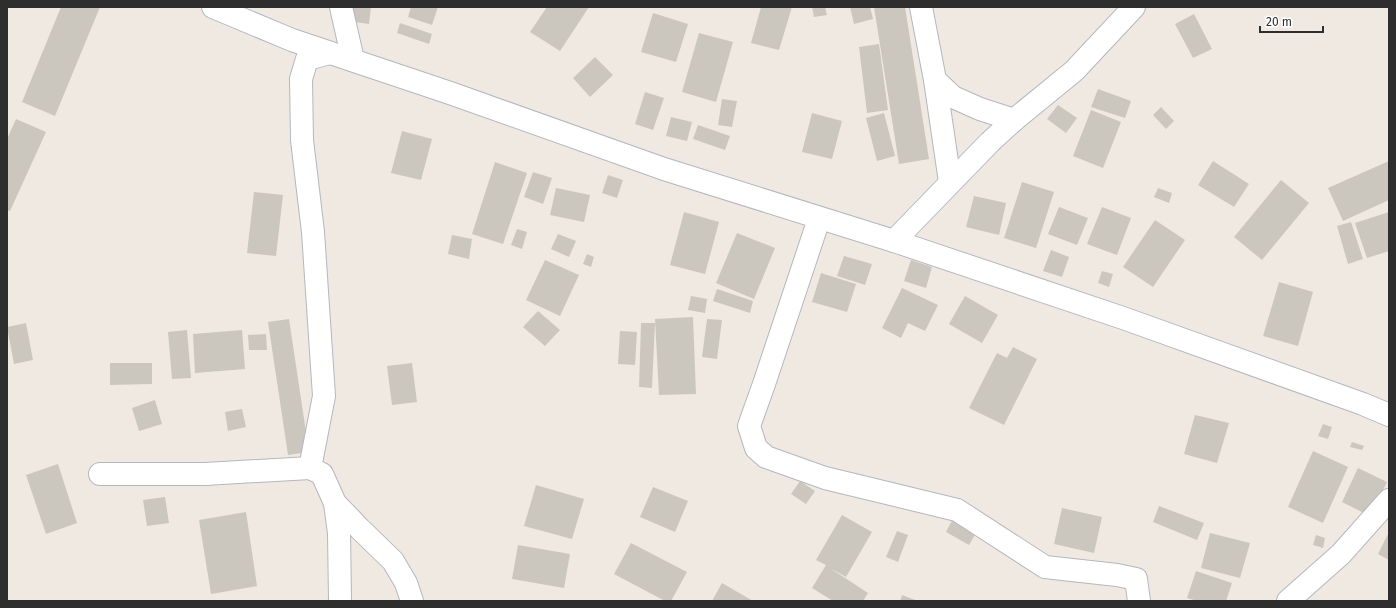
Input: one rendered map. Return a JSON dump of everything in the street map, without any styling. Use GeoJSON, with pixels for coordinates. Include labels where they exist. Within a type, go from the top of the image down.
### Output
{"type":"FeatureCollection","features":[{"type":"Feature","properties":{"kind":"street"},"geometry":{"type":"LineString","coordinates":[[213,7],[292,40],[450,93],[664,169],[819,219],[894,241],[1123,318],[1389,415]]}},
{"type":"Feature","properties":{"kind":"street"},"geometry":{"type":"LineString","coordinates":[[341,7],[353,60]]}},
{"type":"Feature","properties":{"kind":"street"},"geometry":{"type":"LineString","coordinates":[[921,7],[935,80],[950,182]]}},
{"type":"Feature","properties":{"kind":"street"},"geometry":{"type":"LineString","coordinates":[[894,241],[990,142],[1014,120],[1074,71],[1134,7]]}},
{"type":"Feature","properties":{"kind":"street"},"geometry":{"type":"LineString","coordinates":[[310,468],[324,396],[313,232],[302,140],[301,79],[307,59],[330,53]]}},
{"type":"Feature","properties":{"kind":"street"},"geometry":{"type":"LineString","coordinates":[[935,80],[953,97],[980,109],[1014,120]]}},
{"type":"Feature","properties":{"kind":"street"},"geometry":{"type":"LineString","coordinates":[[819,219],[749,426],[756,448],[766,457],[825,478],[957,510],[1045,567],[1117,575],[1136,579],[1139,601]]}},
{"type":"Feature","properties":{"kind":"street"},"geometry":{"type":"LineString","coordinates":[[100,474],[204,474],[310,468],[322,474],[335,503],[339,533],[340,601]]}},
{"type":"Feature","properties":{"kind":"street"},"geometry":{"type":"LineString","coordinates":[[1288,601],[1341,554],[1389,500]]}},
{"type":"Feature","properties":{"kind":"street"},"geometry":{"type":"LineString","coordinates":[[335,503],[393,561],[406,583],[412,601]]}},
{"type":"Feature","properties":{"kind":"building"},"geometry":{"type":"Polygon","coordinates":[[[61,7],[100,7],[55,116],[22,102],[61,7]]]}},
{"type":"Feature","properties":{"kind":"building"},"geometry":{"type":"Polygon","coordinates":[[[350,7],[371,7],[369,24],[348,21],[350,7]]]}},
{"type":"Feature","properties":{"kind":"building"},"geometry":{"type":"Polygon","coordinates":[[[411,7],[438,7],[432,25],[408,17],[411,7]]]}},
{"type":"Feature","properties":{"kind":"building"},"geometry":{"type":"Polygon","coordinates":[[[547,7],[589,7],[560,51],[530,32],[547,7]]]}},
{"type":"Feature","properties":{"kind":"building"},"geometry":{"type":"Polygon","coordinates":[[[761,7],[792,7],[779,50],[751,43],[761,7]]]}},
{"type":"Feature","properties":{"kind":"building"},"geometry":{"type":"Polygon","coordinates":[[[812,7],[825,7],[827,15],[814,17],[812,7]]]}},
{"type":"Feature","properties":{"kind":"building"},"geometry":{"type":"Polygon","coordinates":[[[850,7],[870,7],[873,19],[854,24],[850,7]]]}},
{"type":"Feature","properties":{"kind":"building"},"geometry":{"type":"Polygon","coordinates":[[[874,7],[905,7],[929,159],[899,164],[874,7]]]}},
{"type":"Feature","properties":{"kind":"building"},"geometry":{"type":"Polygon","coordinates":[[[653,13],[688,24],[676,62],[641,52],[653,13]]]}},
{"type":"Feature","properties":{"kind":"building"},"geometry":{"type":"Polygon","coordinates":[[[1194,14],[1212,49],[1193,58],[1175,24],[1194,14]]]}},
{"type":"Feature","properties":{"kind":"building"},"geometry":{"type":"Polygon","coordinates":[[[400,23],[432,34],[429,44],[397,33],[400,23]]]}},
{"type":"Feature","properties":{"kind":"building"},"geometry":{"type":"Polygon","coordinates":[[[699,33],[733,42],[716,102],[682,92],[699,33]]]}},
{"type":"Feature","properties":{"kind":"building"},"geometry":{"type":"Polygon","coordinates":[[[879,44],[888,110],[867,113],[859,47],[879,44]]]}},
{"type":"Feature","properties":{"kind":"building"},"geometry":{"type":"Polygon","coordinates":[[[595,57],[613,75],[590,97],[573,78],[595,57]]]}},
{"type":"Feature","properties":{"kind":"building"},"geometry":{"type":"Polygon","coordinates":[[[1098,89],[1131,101],[1125,118],[1091,107],[1098,89]]]}},
{"type":"Feature","properties":{"kind":"building"},"geometry":{"type":"Polygon","coordinates":[[[645,92],[664,98],[653,130],[635,124],[645,92]]]}},
{"type":"Feature","properties":{"kind":"building"},"geometry":{"type":"Polygon","coordinates":[[[722,99],[737,101],[732,127],[718,125],[722,99]]]}},
{"type":"Feature","properties":{"kind":"building"},"geometry":{"type":"Polygon","coordinates":[[[1058,105],[1077,118],[1066,133],[1047,119],[1058,105]]]}},
{"type":"Feature","properties":{"kind":"building"},"geometry":{"type":"Polygon","coordinates":[[[1161,107],[1174,121],[1166,129],[1153,115],[1161,107]]]}},
{"type":"Feature","properties":{"kind":"building"},"geometry":{"type":"Polygon","coordinates":[[[1091,110],[1121,122],[1103,168],[1073,156],[1091,110]]]}},
{"type":"Feature","properties":{"kind":"building"},"geometry":{"type":"Polygon","coordinates":[[[812,113],[842,121],[832,159],[802,152],[812,113]]]}},
{"type":"Feature","properties":{"kind":"building"},"geometry":{"type":"Polygon","coordinates":[[[884,113],[895,156],[877,161],[866,118],[884,113]]]}},
{"type":"Feature","properties":{"kind":"building"},"geometry":{"type":"Polygon","coordinates":[[[671,117],[692,122],[687,141],[666,136],[671,117]]]}},
{"type":"Feature","properties":{"kind":"building"},"geometry":{"type":"Polygon","coordinates":[[[16,119],[46,132],[10,211],[7,210],[7,139],[16,119]]]}},
{"type":"Feature","properties":{"kind":"building"},"geometry":{"type":"Polygon","coordinates":[[[698,125],[730,136],[725,150],[693,139],[698,125]]]}},
{"type":"Feature","properties":{"kind":"building"},"geometry":{"type":"Polygon","coordinates":[[[402,131],[432,139],[421,180],[391,173],[402,131]]]}},
{"type":"Feature","properties":{"kind":"building"},"geometry":{"type":"Polygon","coordinates":[[[1213,161],[1249,184],[1234,207],[1198,185],[1213,161]]]}},
{"type":"Feature","properties":{"kind":"building"},"geometry":{"type":"Polygon","coordinates":[[[1389,161],[1389,200],[1343,221],[1328,188],[1389,161]]]}},
{"type":"Feature","properties":{"kind":"building"},"geometry":{"type":"Polygon","coordinates":[[[495,162],[527,173],[503,244],[472,234],[495,162]]]}},
{"type":"Feature","properties":{"kind":"building"},"geometry":{"type":"Polygon","coordinates":[[[533,172],[552,178],[543,204],[524,197],[533,172]]]}},
{"type":"Feature","properties":{"kind":"building"},"geometry":{"type":"Polygon","coordinates":[[[608,175],[623,180],[617,198],[602,193],[608,175]]]}},
{"type":"Feature","properties":{"kind":"building"},"geometry":{"type":"Polygon","coordinates":[[[1281,180],[1309,203],[1262,260],[1234,237],[1281,180]]]}},
{"type":"Feature","properties":{"kind":"building"},"geometry":{"type":"Polygon","coordinates":[[[1022,182],[1054,192],[1036,248],[1004,238],[1022,182]]]}},
{"type":"Feature","properties":{"kind":"building"},"geometry":{"type":"Polygon","coordinates":[[[556,188],[590,195],[584,222],[550,215],[556,188]]]}},
{"type":"Feature","properties":{"kind":"building"},"geometry":{"type":"Polygon","coordinates":[[[1158,188],[1172,193],[1169,203],[1154,197],[1158,188]]]}},
{"type":"Feature","properties":{"kind":"building"},"geometry":{"type":"Polygon","coordinates":[[[254,192],[283,195],[276,256],[247,253],[254,192]]]}},
{"type":"Feature","properties":{"kind":"building"},"geometry":{"type":"Polygon","coordinates":[[[974,196],[1006,203],[999,235],[966,227],[974,196]]]}},
{"type":"Feature","properties":{"kind":"building"},"geometry":{"type":"Polygon","coordinates":[[[1059,207],[1088,218],[1077,245],[1048,234],[1059,207]]]}},
{"type":"Feature","properties":{"kind":"building"},"geometry":{"type":"Polygon","coordinates":[[[1102,207],[1131,218],[1117,255],[1087,244],[1102,207]]]}},
{"type":"Feature","properties":{"kind":"building"},"geometry":{"type":"Polygon","coordinates":[[[684,212],[719,222],[705,274],[670,265],[684,212]]]}},
{"type":"Feature","properties":{"kind":"building"},"geometry":{"type":"Polygon","coordinates":[[[1389,212],[1389,251],[1367,258],[1355,223],[1389,212]]]}},
{"type":"Feature","properties":{"kind":"building"},"geometry":{"type":"Polygon","coordinates":[[[1155,220],[1185,240],[1153,287],[1123,267],[1155,220]]]}},
{"type":"Feature","properties":{"kind":"building"},"geometry":{"type":"Polygon","coordinates":[[[1351,222],[1363,259],[1348,264],[1337,226],[1351,222]]]}},
{"type":"Feature","properties":{"kind":"building"},"geometry":{"type":"Polygon","coordinates":[[[517,229],[527,232],[522,249],[511,245],[517,229]]]}},
{"type":"Feature","properties":{"kind":"building"},"geometry":{"type":"Polygon","coordinates":[[[737,233],[775,248],[754,299],[716,283],[737,233]]]}},
{"type":"Feature","properties":{"kind":"building"},"geometry":{"type":"Polygon","coordinates":[[[558,234],[576,241],[569,257],[551,249],[558,234]]]}},
{"type":"Feature","properties":{"kind":"building"},"geometry":{"type":"Polygon","coordinates":[[[452,235],[472,239],[469,259],[448,254],[452,235]]]}},
{"type":"Feature","properties":{"kind":"building"},"geometry":{"type":"Polygon","coordinates":[[[1051,250],[1069,257],[1062,277],[1043,271],[1051,250]]]}},
{"type":"Feature","properties":{"kind":"building"},"geometry":{"type":"Polygon","coordinates":[[[587,254],[594,257],[591,267],[583,264],[587,254]]]}},
{"type":"Feature","properties":{"kind":"building"},"geometry":{"type":"Polygon","coordinates":[[[844,256],[872,264],[865,285],[837,276],[844,256]]]}},
{"type":"Feature","properties":{"kind":"building"},"geometry":{"type":"Polygon","coordinates":[[[545,260],[579,275],[560,316],[526,300],[545,260]]]}},
{"type":"Feature","properties":{"kind":"building"},"geometry":{"type":"Polygon","coordinates":[[[911,260],[932,267],[926,288],[904,281],[911,260]]]}},
{"type":"Feature","properties":{"kind":"building"},"geometry":{"type":"Polygon","coordinates":[[[1102,271],[1113,274],[1109,287],[1098,283],[1102,271]]]}},
{"type":"Feature","properties":{"kind":"building"},"geometry":{"type":"Polygon","coordinates":[[[821,273],[856,284],[847,312],[812,302],[821,273]]]}},
{"type":"Feature","properties":{"kind":"building"},"geometry":{"type":"Polygon","coordinates":[[[1279,282],[1313,292],[1298,346],[1263,336],[1279,282]]]}},
{"type":"Feature","properties":{"kind":"building"},"geometry":{"type":"Polygon","coordinates":[[[902,288],[938,305],[925,331],[908,323],[901,338],[882,328],[902,288]]]}},
{"type":"Feature","properties":{"kind":"building"},"geometry":{"type":"Polygon","coordinates":[[[717,289],[753,301],[750,313],[713,301],[717,289]]]}},
{"type":"Feature","properties":{"kind":"building"},"geometry":{"type":"Polygon","coordinates":[[[691,296],[707,299],[705,313],[688,310],[691,296]]]}},
{"type":"Feature","properties":{"kind":"building"},"geometry":{"type":"Polygon","coordinates":[[[965,296],[998,315],[982,343],[949,324],[965,296]]]}},
{"type":"Feature","properties":{"kind":"building"},"geometry":{"type":"Polygon","coordinates":[[[538,311],[560,330],[545,346],[523,327],[538,311]]]}},
{"type":"Feature","properties":{"kind":"building"},"geometry":{"type":"Polygon","coordinates":[[[693,317],[696,394],[659,395],[655,319],[693,317]]]}},
{"type":"Feature","properties":{"kind":"building"},"geometry":{"type":"Polygon","coordinates":[[[289,319],[309,452],[288,455],[268,322],[289,319]]]}},
{"type":"Feature","properties":{"kind":"building"},"geometry":{"type":"Polygon","coordinates":[[[707,319],[722,320],[717,359],[702,357],[707,319]]]}},
{"type":"Feature","properties":{"kind":"building"},"geometry":{"type":"Polygon","coordinates":[[[26,323],[33,360],[14,364],[7,327],[26,323]]]}},
{"type":"Feature","properties":{"kind":"building"},"geometry":{"type":"Polygon","coordinates":[[[641,323],[655,323],[652,388],[639,387],[641,323]]]}},
{"type":"Feature","properties":{"kind":"building"},"geometry":{"type":"Polygon","coordinates":[[[187,330],[191,378],[172,379],[168,332],[187,330]]]}},
{"type":"Feature","properties":{"kind":"building"},"geometry":{"type":"Polygon","coordinates":[[[242,330],[245,369],[195,373],[193,334],[242,330]]]}},
{"type":"Feature","properties":{"kind":"building"},"geometry":{"type":"Polygon","coordinates":[[[620,331],[637,332],[635,365],[618,364],[620,331]]]}},
{"type":"Feature","properties":{"kind":"building"},"geometry":{"type":"Polygon","coordinates":[[[266,334],[267,350],[249,350],[248,335],[266,334]]]}},
{"type":"Feature","properties":{"kind":"building"},"geometry":{"type":"Polygon","coordinates":[[[1013,347],[1037,359],[1004,425],[969,408],[997,353],[1007,358],[1013,347]]]}},
{"type":"Feature","properties":{"kind":"building"},"geometry":{"type":"Polygon","coordinates":[[[110,363],[152,363],[152,384],[110,385],[110,363]]]}},
{"type":"Feature","properties":{"kind":"building"},"geometry":{"type":"Polygon","coordinates":[[[412,363],[417,402],[392,405],[387,366],[412,363]]]}},
{"type":"Feature","properties":{"kind":"building"},"geometry":{"type":"Polygon","coordinates":[[[155,400],[162,424],[139,431],[132,408],[155,400]]]}},
{"type":"Feature","properties":{"kind":"building"},"geometry":{"type":"Polygon","coordinates":[[[242,409],[246,427],[228,431],[225,412],[242,409]]]}},
{"type":"Feature","properties":{"kind":"building"},"geometry":{"type":"Polygon","coordinates":[[[1195,415],[1229,423],[1217,463],[1184,454],[1195,415]]]}},
{"type":"Feature","properties":{"kind":"building"},"geometry":{"type":"Polygon","coordinates":[[[1323,424],[1332,427],[1328,439],[1318,436],[1323,424]]]}},
{"type":"Feature","properties":{"kind":"building"},"geometry":{"type":"Polygon","coordinates":[[[1352,442],[1364,446],[1362,450],[1350,447],[1352,442]]]}},
{"type":"Feature","properties":{"kind":"building"},"geometry":{"type":"Polygon","coordinates":[[[1313,451],[1348,467],[1323,523],[1288,507],[1313,451]]]}},
{"type":"Feature","properties":{"kind":"building"},"geometry":{"type":"Polygon","coordinates":[[[58,464],[77,523],[46,534],[26,475],[58,464]]]}},
{"type":"Feature","properties":{"kind":"building"},"geometry":{"type":"Polygon","coordinates":[[[1358,468],[1387,482],[1370,516],[1342,502],[1358,468]]]}},
{"type":"Feature","properties":{"kind":"building"},"geometry":{"type":"Polygon","coordinates":[[[800,481],[815,491],[806,504],[791,494],[800,481]]]}},
{"type":"Feature","properties":{"kind":"building"},"geometry":{"type":"Polygon","coordinates":[[[536,485],[584,499],[572,539],[524,526],[536,485]]]}},
{"type":"Feature","properties":{"kind":"building"},"geometry":{"type":"Polygon","coordinates":[[[653,487],[688,501],[675,532],[640,517],[653,487]]]}},
{"type":"Feature","properties":{"kind":"building"},"geometry":{"type":"Polygon","coordinates":[[[165,497],[169,523],[147,526],[143,500],[165,497]]]}},
{"type":"Feature","properties":{"kind":"building"},"geometry":{"type":"Polygon","coordinates":[[[1159,506],[1204,523],[1197,540],[1153,522],[1159,506]]]}},
{"type":"Feature","properties":{"kind":"building"},"geometry":{"type":"Polygon","coordinates":[[[1062,508],[1102,517],[1094,553],[1054,544],[1062,508]]]}},
{"type":"Feature","properties":{"kind":"building"},"geometry":{"type":"Polygon","coordinates":[[[246,512],[257,586],[211,594],[199,520],[246,512]]]}},
{"type":"Feature","properties":{"kind":"building"},"geometry":{"type":"Polygon","coordinates":[[[842,515],[872,532],[846,577],[830,568],[868,593],[863,601],[833,601],[812,588],[826,565],[816,560],[842,515]]]}},
{"type":"Feature","properties":{"kind":"building"},"geometry":{"type":"Polygon","coordinates":[[[955,515],[979,528],[969,545],[946,532],[955,515]]]}},
{"type":"Feature","properties":{"kind":"building"},"geometry":{"type":"Polygon","coordinates":[[[897,531],[908,535],[898,562],[886,557],[897,531]]]}},
{"type":"Feature","properties":{"kind":"building"},"geometry":{"type":"Polygon","coordinates":[[[1389,532],[1389,560],[1378,554],[1389,532]]]}},
{"type":"Feature","properties":{"kind":"building"},"geometry":{"type":"Polygon","coordinates":[[[1210,533],[1250,543],[1240,578],[1201,568],[1210,533]]]}},
{"type":"Feature","properties":{"kind":"building"},"geometry":{"type":"Polygon","coordinates":[[[1316,535],[1325,538],[1323,548],[1313,545],[1316,535]]]}},
{"type":"Feature","properties":{"kind":"building"},"geometry":{"type":"Polygon","coordinates":[[[631,543],[687,572],[671,601],[665,601],[614,574],[631,543]]]}},
{"type":"Feature","properties":{"kind":"building"},"geometry":{"type":"Polygon","coordinates":[[[518,545],[570,554],[564,588],[512,579],[518,545]]]}},
{"type":"Feature","properties":{"kind":"building"},"geometry":{"type":"Polygon","coordinates":[[[1196,571],[1232,583],[1226,601],[1197,601],[1187,598],[1196,571]]]}},
{"type":"Feature","properties":{"kind":"building"},"geometry":{"type":"Polygon","coordinates":[[[722,583],[753,601],[712,601],[722,583]]]}},
{"type":"Feature","properties":{"kind":"building"},"geometry":{"type":"Polygon","coordinates":[[[902,595],[918,601],[900,601],[902,595]]]}}]}
